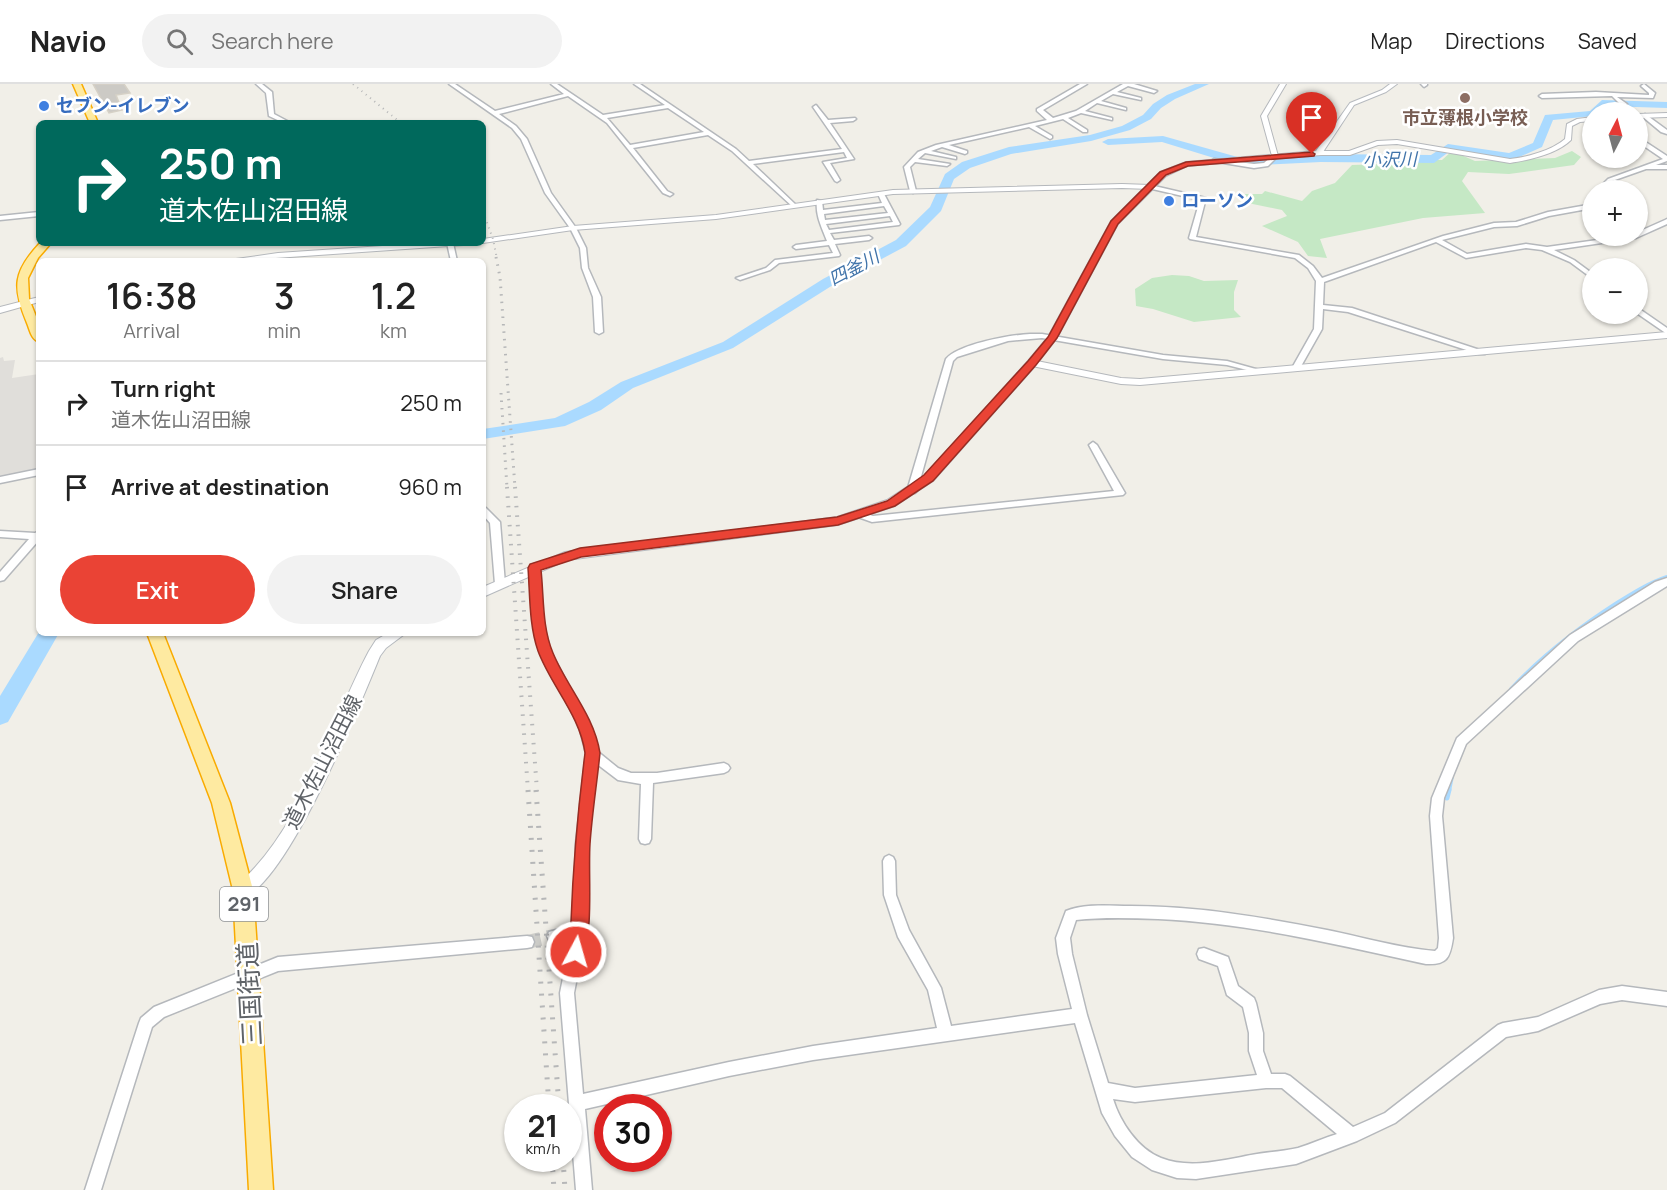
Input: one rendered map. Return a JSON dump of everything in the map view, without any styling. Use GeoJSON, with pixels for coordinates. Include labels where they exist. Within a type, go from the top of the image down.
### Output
{"type":"FeatureCollection","features":[{"type":"Feature","properties":{"kind":"highway"},"geometry":{"type":"LineString","coordinates":[[76,84],[93,120]]}},
{"type":"Feature","properties":{"kind":"highway"},"geometry":{"type":"LineString","coordinates":[[36,331],[25,304],[21,285],[22,273],[43,246]]}},
{"type":"Feature","properties":{"kind":"highway","name":"三国街道"},"geometry":{"type":"LineString","coordinates":[[156,636],[221,803],[243,890],[261,1190]]}},
{"type":"Feature","properties":{"kind":"main road"},"geometry":{"type":"LineString","coordinates":[[486,591],[534,568],[580,553],[838,521],[891,503],[912,491],[928,478],[1032,363],[1052,338],[1114,223],[1171,168],[1186,164],[1318,153],[1352,104],[1384,91],[1394,84]]}},
{"type":"Feature","properties":{"kind":"main road","name":"道木佐山沼田線"},"geometry":{"type":"LineString","coordinates":[[243,890],[256,880],[272,860],[344,726],[374,655],[381,644],[394,636]]}},
{"type":"Feature","properties":{"kind":"street"},"geometry":{"type":"LineString","coordinates":[[259,84],[268,92],[271,115],[282,120]]}},
{"type":"Feature","properties":{"kind":"street"},"geometry":{"type":"LineString","coordinates":[[452,84],[514,127],[524,139],[548,193],[573,228],[583,248],[585,268],[597,297],[598,332]]}},
{"type":"Feature","properties":{"kind":"street"},"geometry":{"type":"LineString","coordinates":[[554,84],[603,117],[665,192],[670,194]]}},
{"type":"Feature","properties":{"kind":"street"},"geometry":{"type":"LineString","coordinates":[[637,84],[710,133],[748,163],[793,205]]}},
{"type":"Feature","properties":{"kind":"street"},"geometry":{"type":"LineString","coordinates":[[1052,120],[1039,110],[1084,84]]}},
{"type":"Feature","properties":{"kind":"street"},"geometry":{"type":"LineString","coordinates":[[913,191],[907,167],[924,151],[1063,117],[1080,111],[1128,84],[1154,91]]}},
{"type":"Feature","properties":{"kind":"street"},"geometry":{"type":"LineString","coordinates":[[1214,162],[1266,165],[1272,158],[1264,116],[1283,84]]}},
{"type":"Feature","properties":{"kind":"street"},"geometry":{"type":"LineString","coordinates":[[1592,85],[1596,94]]}},
{"type":"Feature","properties":{"kind":"street"},"geometry":{"type":"LineString","coordinates":[[1542,96],[1609,94],[1651,97],[1652,92],[1644,86]]}},
{"type":"Feature","properties":{"kind":"street"},"geometry":{"type":"LineString","coordinates":[[1113,92],[1139,99]]}},
{"type":"Feature","properties":{"kind":"street"},"geometry":{"type":"LineString","coordinates":[[495,113],[569,94]]}},
{"type":"Feature","properties":{"kind":"street"},"geometry":{"type":"LineString","coordinates":[[1609,94],[1621,102]]}},
{"type":"Feature","properties":{"kind":"street"},"geometry":{"type":"LineString","coordinates":[[1096,101],[1124,109]]}},
{"type":"Feature","properties":{"kind":"street"},"geometry":{"type":"LineString","coordinates":[[603,117],[670,106]]}},
{"type":"Feature","properties":{"kind":"street"},"geometry":{"type":"LineString","coordinates":[[816,107],[851,159],[826,162],[837,180]]}},
{"type":"Feature","properties":{"kind":"street"},"geometry":{"type":"LineString","coordinates":[[1080,111],[1110,119]]}},
{"type":"Feature","properties":{"kind":"street"},"geometry":{"type":"LineString","coordinates":[[1648,116],[1667,115]]}},
{"type":"Feature","properties":{"kind":"street"},"geometry":{"type":"LineString","coordinates":[[1063,117],[1085,131]]}},
{"type":"Feature","properties":{"kind":"street"},"geometry":{"type":"LineString","coordinates":[[827,122],[853,119]]}},
{"type":"Feature","properties":{"kind":"street"},"geometry":{"type":"LineString","coordinates":[[1318,153],[1350,153],[1377,143],[1397,142],[1417,143],[1493,159],[1517,160],[1562,146],[1568,140],[1569,125],[1582,120]]}},
{"type":"Feature","properties":{"kind":"street"},"geometry":{"type":"LineString","coordinates":[[1648,120],[1667,132]]}},
{"type":"Feature","properties":{"kind":"street"},"geometry":{"type":"LineString","coordinates":[[1031,126],[1050,137]]}},
{"type":"Feature","properties":{"kind":"street"},"geometry":{"type":"LineString","coordinates":[[629,147],[710,133]]}},
{"type":"Feature","properties":{"kind":"street"},"geometry":{"type":"LineString","coordinates":[[942,145],[965,153]]}},
{"type":"Feature","properties":{"kind":"street"},"geometry":{"type":"LineString","coordinates":[[1648,146],[1667,159]]}},
{"type":"Feature","properties":{"kind":"street"},"geometry":{"type":"LineString","coordinates":[[748,163],[846,150]]}},
{"type":"Feature","properties":{"kind":"street"},"geometry":{"type":"LineString","coordinates":[[924,151],[954,159]]}},
{"type":"Feature","properties":{"kind":"street"},"geometry":{"type":"LineString","coordinates":[[1648,166],[1667,159]]}},
{"type":"Feature","properties":{"kind":"street"},"geometry":{"type":"LineString","coordinates":[[913,160],[946,164]]}},
{"type":"Feature","properties":{"kind":"street"},"geometry":{"type":"LineString","coordinates":[[1648,167],[1667,167]]}},
{"type":"Feature","properties":{"kind":"street"},"geometry":{"type":"LineString","coordinates":[[1610,180],[1642,168]]}},
{"type":"Feature","properties":{"kind":"street"},"geometry":{"type":"LineString","coordinates":[[486,241],[573,228],[712,217],[819,201],[913,191],[1150,187],[1204,199],[1192,238],[1297,256],[1311,267],[1320,281],[1321,307],[1316,335],[1296,368]]}},
{"type":"Feature","properties":{"kind":"street"},"geometry":{"type":"LineString","coordinates":[[825,232],[897,224],[881,194]]}},
{"type":"Feature","properties":{"kind":"street"},"geometry":{"type":"LineString","coordinates":[[740,278],[768,269],[777,261],[837,255],[825,232],[819,201]]}},
{"type":"Feature","properties":{"kind":"street"},"geometry":{"type":"LineString","coordinates":[[822,212],[887,204]]}},
{"type":"Feature","properties":{"kind":"street"},"geometry":{"type":"LineString","coordinates":[[1320,281],[1437,240],[1494,225],[1517,224],[1548,214],[1582,208]]}},
{"type":"Feature","properties":{"kind":"street"},"geometry":{"type":"LineString","coordinates":[[0,218],[36,214]]}},
{"type":"Feature","properties":{"kind":"street"},"geometry":{"type":"LineString","coordinates":[[822,222],[892,214]]}},
{"type":"Feature","properties":{"kind":"street"},"geometry":{"type":"LineString","coordinates":[[1648,230],[1667,221]]}},
{"type":"Feature","properties":{"kind":"street"},"geometry":{"type":"LineString","coordinates":[[796,247],[869,238]]}},
{"type":"Feature","properties":{"kind":"street"},"geometry":{"type":"LineString","coordinates":[[1437,240],[1466,256],[1526,246],[1548,249],[1582,244]]}},
{"type":"Feature","properties":{"kind":"street"},"geometry":{"type":"LineString","coordinates":[[279,258],[426,246]]}},
{"type":"Feature","properties":{"kind":"street"},"geometry":{"type":"LineString","coordinates":[[1548,249],[1582,269]]}},
{"type":"Feature","properties":{"kind":"street"},"geometry":{"type":"LineString","coordinates":[[0,310],[36,300]]}},
{"type":"Feature","properties":{"kind":"street"},"geometry":{"type":"LineString","coordinates":[[1321,307],[1349,310],[1482,352]]}},
{"type":"Feature","properties":{"kind":"street"},"geometry":{"type":"LineString","coordinates":[[1648,318],[1667,334]]}},
{"type":"Feature","properties":{"kind":"street"},"geometry":{"type":"LineString","coordinates":[[1032,363],[1121,381],[1140,382],[1667,334]]}},
{"type":"Feature","properties":{"kind":"street"},"geometry":{"type":"LineString","coordinates":[[912,491],[929,423],[949,361],[954,355],[1012,336],[1052,338],[1163,357],[1227,363],[1259,371]]}},
{"type":"Feature","properties":{"kind":"street"},"geometry":{"type":"LineString","coordinates":[[861,515],[872,519],[1120,493],[1093,445]]}},
{"type":"Feature","properties":{"kind":"street"},"geometry":{"type":"LineString","coordinates":[[0,480],[36,473]]}},
{"type":"Feature","properties":{"kind":"street"},"geometry":{"type":"LineString","coordinates":[[486,513],[495,522],[500,584]]}},
{"type":"Feature","properties":{"kind":"street"},"geometry":{"type":"LineString","coordinates":[[0,534],[36,535]]}},
{"type":"Feature","properties":{"kind":"street"},"geometry":{"type":"LineString","coordinates":[[0,578],[36,537]]}},
{"type":"Feature","properties":{"kind":"street"},"geometry":{"type":"LineString","coordinates":[[534,568],[540,635],[546,653],[584,722],[591,740],[592,753],[582,843],[579,930],[567,993],[577,1094]]}},
{"type":"Feature","properties":{"kind":"street"},"geometry":{"type":"LineString","coordinates":[[1667,582],[1574,638],[1461,741],[1438,798],[1436,816],[1446,938],[1444,951],[1438,958],[1227,918],[1168,912],[1088,912],[1071,915],[1062,938],[1080,1015],[1110,1113],[1120,1131],[1137,1152],[1157,1165],[1178,1170],[1196,1171],[1296,1156],[1352,1136],[1390,1118],[1503,1030],[1538,1024],[1599,997],[1622,993],[1667,999]]}},
{"type":"Feature","properties":{"kind":"street"},"geometry":{"type":"LineString","coordinates":[[592,753],[624,778],[647,779],[724,768]]}},
{"type":"Feature","properties":{"kind":"street"},"geometry":{"type":"LineString","coordinates":[[645,839],[647,779]]}},
{"type":"Feature","properties":{"kind":"street"},"geometry":{"type":"LineString","coordinates":[[888,861],[891,895],[900,923],[934,988],[946,1035]]}},
{"type":"Feature","properties":{"kind":"street"},"geometry":{"type":"LineString","coordinates":[[554,936],[579,930]]}},
{"type":"Feature","properties":{"kind":"street"},"geometry":{"type":"LineString","coordinates":[[93,1190],[146,1023],[159,1012],[278,964],[526,942]]}},
{"type":"Feature","properties":{"kind":"street"},"geometry":{"type":"LineString","coordinates":[[1204,954],[1223,962],[1232,990],[1249,1003],[1256,1033],[1256,1051],[1266,1081]]}},
{"type":"Feature","properties":{"kind":"street"},"geometry":{"type":"LineString","coordinates":[[582,1102],[792,1057],[1080,1015]]}},
{"type":"Feature","properties":{"kind":"street"},"geometry":{"type":"LineString","coordinates":[[1103,1090],[1135,1095],[1266,1081],[1286,1081],[1352,1136]]}},
{"type":"Feature","properties":{"kind":"street"},"geometry":{"type":"LineString","coordinates":[[582,1161],[584,1190]]}},
{"type":"Feature","properties":{"kind":"shaded area"},"geometry":{"type":"Polygon","coordinates":[[[3,357],[4,361],[15,360],[12,378],[36,374],[36,472],[0,479],[0,358],[3,357]]]}},
{"type":"Feature","properties":{"kind":"green space"},"geometry":{"type":"Polygon","coordinates":[[[1452,151],[1475,161],[1555,158],[1572,151],[1581,157],[1574,165],[1509,174],[1468,172],[1462,181],[1485,213],[1423,218],[1320,239],[1327,258],[1308,256],[1298,242],[1262,226],[1287,216],[1282,210],[1243,202],[1244,194],[1262,194],[1265,191],[1302,201],[1312,191],[1335,183],[1352,165],[1384,164],[1400,159],[1442,160],[1452,151]]]}},
{"type":"Feature","properties":{"kind":"green space"},"geometry":{"type":"Polygon","coordinates":[[[1172,275],[1189,276],[1204,281],[1238,280],[1234,292],[1234,310],[1241,317],[1194,322],[1136,306],[1135,289],[1152,278],[1172,275]]]}},
{"type":"Feature","properties":{"kind":"building"},"geometry":{"type":"Polygon","coordinates":[[[93,84],[124,84],[130,93],[116,95],[122,110],[109,113],[93,84]]]}},
{"type":"Feature","properties":{"kind":"waterway","name":"四釜川"},"geometry":{"type":"LineString","coordinates":[[486,434],[559,422],[595,406],[627,385],[728,345],[828,282],[901,243],[936,208],[949,177],[966,165],[1009,151],[1091,138],[1126,128],[1147,117],[1157,106],[1171,97],[1204,84]]}},
{"type":"Feature","properties":{"kind":"waterway","name":"小沢川"},"geometry":{"type":"LineString","coordinates":[[1648,104],[1667,105]]}},
{"type":"Feature","properties":{"kind":"waterway","name":"小沢川"},"geometry":{"type":"LineString","coordinates":[[1108,142],[1163,139],[1240,162],[1321,158],[1434,159],[1448,147],[1510,157],[1538,145],[1549,117],[1582,115]]}},
{"type":"Feature","properties":{"kind":"waterway"},"geometry":{"type":"LineString","coordinates":[[1511,689],[1548,653],[1588,622],[1635,592],[1667,577]]}},
{"type":"Feature","properties":{"kind":"waterway","name":"四釜川"},"geometry":{"type":"LineString","coordinates":[[0,716],[47,636]]}},
{"type":"Feature","properties":{"kind":"waterway"},"geometry":{"type":"LineString","coordinates":[[1449,791],[1452,776]]}},
{"type":"Feature","properties":{"kind":"waterway"},"geometry":{"type":"LineString","coordinates":[[1447,798],[1449,790]]}},
{"type":"Feature","properties":{"kind":"tunnel"},"geometry":{"type":"LineString","coordinates":[[527,942],[554,936]]}},
{"type":"Feature","properties":{"kind":"railway"},"geometry":{"type":"LineString","coordinates":[[353,84],[397,120]]}},
{"type":"Feature","properties":{"kind":"railway"},"geometry":{"type":"LineString","coordinates":[[486,220],[497,259]]}},
{"type":"Feature","properties":{"kind":"railway"},"geometry":{"type":"LineString","coordinates":[[496,257],[500,277],[515,488]]}},
{"type":"Feature","properties":{"kind":"railway"},"geometry":{"type":"LineString","coordinates":[[501,393],[507,488]]}},
{"type":"Feature","properties":{"kind":"railway"},"geometry":{"type":"LineString","coordinates":[[507,487],[528,791]]}},
{"type":"Feature","properties":{"kind":"railway"},"geometry":{"type":"LineString","coordinates":[[515,487],[537,791]]}},
{"type":"Feature","properties":{"kind":"railway"},"geometry":{"type":"LineString","coordinates":[[528,790],[548,1094]]}},
{"type":"Feature","properties":{"kind":"railway"},"geometry":{"type":"LineString","coordinates":[[536,790],[558,1094]]}},
{"type":"Feature","properties":{"kind":"railway"},"geometry":{"type":"LineString","coordinates":[[553,1172],[554,1190]]}},
{"type":"Feature","properties":{"kind":"railway"},"geometry":{"type":"LineString","coordinates":[[564,1172],[565,1190]]}},
{"type":"Feature","properties":{"kind":"place","name":"市立薄根小学校"},"geometry":{"type":"Point","coordinates":[1465,98]}},
{"type":"Feature","properties":{"kind":"place","name":"セブン-イレブン"},"geometry":{"type":"Point","coordinates":[44,106]}},
{"type":"Feature","properties":{"kind":"place","name":"ローソン"},"geometry":{"type":"Point","coordinates":[1169,201]}},
{"type":"Feature","properties":{"kind":"route"},"geometry":{"type":"LineString","coordinates":[[576,952],[582,843],[592,753],[591,740],[584,722],[546,653],[540,635],[534,568],[580,553],[838,521],[891,503],[912,491],[928,478],[1032,363],[1052,338],[1114,223],[1163,174],[1171,168],[1186,164],[1312,154]]}}]}
